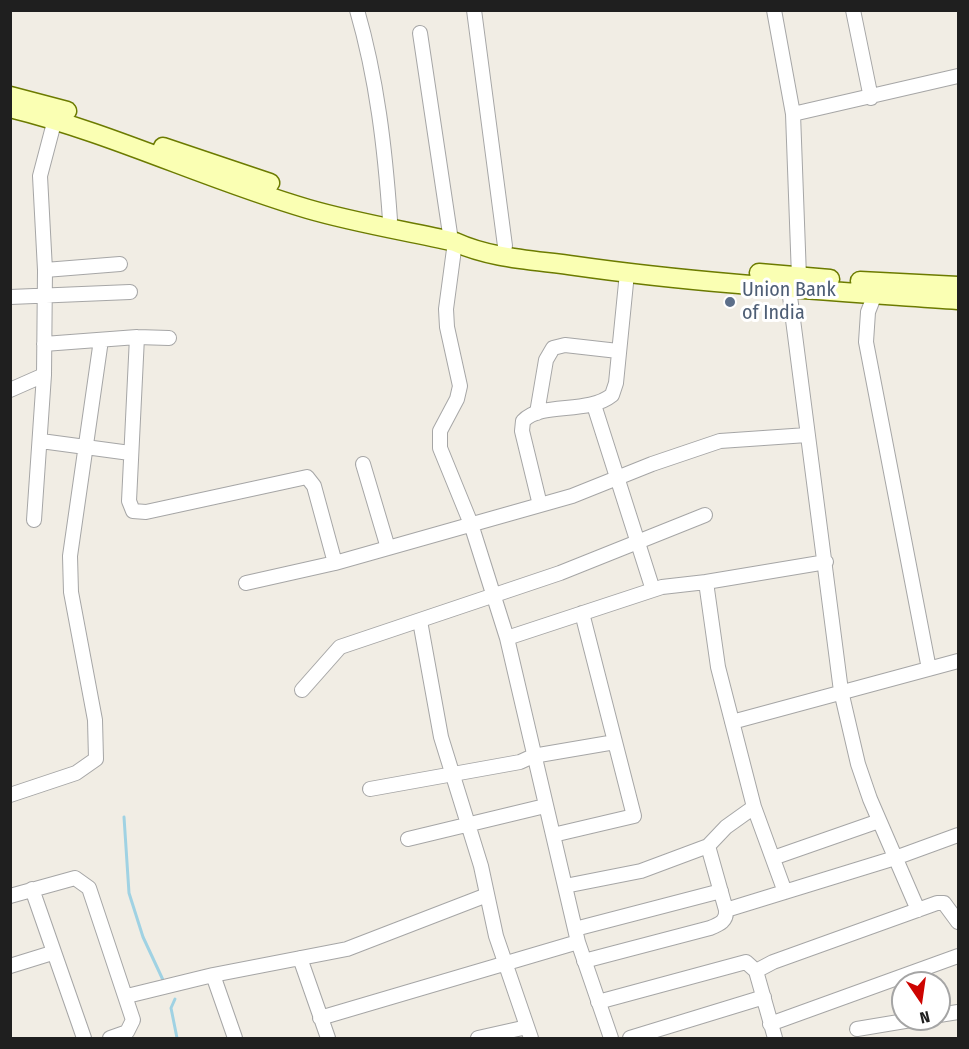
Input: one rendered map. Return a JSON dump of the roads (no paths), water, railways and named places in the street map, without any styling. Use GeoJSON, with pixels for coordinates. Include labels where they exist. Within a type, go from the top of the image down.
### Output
{"type":"FeatureCollection","features":[{"type":"Feature","properties":{"kind":"main road"},"geometry":{"type":"LineString","coordinates":[[10,96],[61,109],[310,198],[453,238],[477,252],[627,273],[958,286]]}},
{"type":"Feature","properties":{"kind":"main road"},"geometry":{"type":"LineString","coordinates":[[10,108],[55,119],[183,167],[309,209],[505,246],[792,280],[875,294],[958,300]]}},
{"type":"Feature","properties":{"kind":"street"},"geometry":{"type":"LineString","coordinates":[[357,10],[368,48],[379,106],[390,220]]}},
{"type":"Feature","properties":{"kind":"street"},"geometry":{"type":"LineString","coordinates":[[474,10],[505,246]]}},
{"type":"Feature","properties":{"kind":"street"},"geometry":{"type":"LineString","coordinates":[[774,10],[793,114],[792,280],[807,435],[826,562],[841,691],[858,764],[879,821],[918,910]]}},
{"type":"Feature","properties":{"kind":"street"},"geometry":{"type":"LineString","coordinates":[[853,10],[870,98]]}},
{"type":"Feature","properties":{"kind":"street"},"geometry":{"type":"LineString","coordinates":[[420,33],[453,238],[447,327],[460,386],[457,399],[440,430],[440,448],[471,524],[507,638],[532,756],[577,936],[611,1038]]}},
{"type":"Feature","properties":{"kind":"street"},"geometry":{"type":"LineString","coordinates":[[793,114],[958,76]]}},
{"type":"Feature","properties":{"kind":"street"},"geometry":{"type":"LineString","coordinates":[[34,520],[44,375],[45,270],[40,176],[55,119]]}},
{"type":"Feature","properties":{"kind":"street"},"geometry":{"type":"LineString","coordinates":[[45,270],[120,264]]}},
{"type":"Feature","properties":{"kind":"street"},"geometry":{"type":"LineString","coordinates":[[540,505],[522,426],[528,416],[594,405],[612,395],[627,273]]}},
{"type":"Feature","properties":{"kind":"street"},"geometry":{"type":"LineString","coordinates":[[10,297],[130,292]]}},
{"type":"Feature","properties":{"kind":"street"},"geometry":{"type":"LineString","coordinates":[[875,294],[868,312],[866,342],[929,669]]}},
{"type":"Feature","properties":{"kind":"street"},"geometry":{"type":"LineString","coordinates":[[44,344],[137,337],[170,338]]}},
{"type":"Feature","properties":{"kind":"street"},"geometry":{"type":"LineString","coordinates":[[137,337],[130,453],[129,501],[133,510],[140,512],[307,477],[314,486],[334,562]]}},
{"type":"Feature","properties":{"kind":"street"},"geometry":{"type":"LineString","coordinates":[[10,795],[76,773],[96,759],[95,720],[71,592],[70,556],[101,340]]}},
{"type":"Feature","properties":{"kind":"street"},"geometry":{"type":"LineString","coordinates":[[537,413],[546,360],[553,348],[565,345],[618,351]]}},
{"type":"Feature","properties":{"kind":"street"},"geometry":{"type":"LineString","coordinates":[[10,390],[44,375]]}},
{"type":"Feature","properties":{"kind":"street"},"geometry":{"type":"LineString","coordinates":[[594,405],[616,480],[653,590]]}},
{"type":"Feature","properties":{"kind":"street"},"geometry":{"type":"LineString","coordinates":[[246,583],[388,548],[540,505],[616,480],[652,464],[720,441],[807,435]]}},
{"type":"Feature","properties":{"kind":"street"},"geometry":{"type":"LineString","coordinates":[[41,441],[130,453]]}},
{"type":"Feature","properties":{"kind":"street"},"geometry":{"type":"LineString","coordinates":[[363,464],[388,548]]}},
{"type":"Feature","properties":{"kind":"street"},"geometry":{"type":"LineString","coordinates":[[302,690],[340,647],[493,596],[705,515]]}},
{"type":"Feature","properties":{"kind":"street"},"geometry":{"type":"LineString","coordinates":[[507,638],[653,590],[826,562]]}},
{"type":"Feature","properties":{"kind":"street"},"geometry":{"type":"LineString","coordinates":[[706,582],[718,667],[732,722],[754,807],[785,892]]}},
{"type":"Feature","properties":{"kind":"street"},"geometry":{"type":"LineString","coordinates":[[553,836],[634,816],[582,614]]}},
{"type":"Feature","properties":{"kind":"street"},"geometry":{"type":"LineString","coordinates":[[420,621],[441,737],[469,826],[505,965],[529,1033],[478,1038]]}},
{"type":"Feature","properties":{"kind":"street"},"geometry":{"type":"LineString","coordinates":[[732,722],[958,661]]}},
{"type":"Feature","properties":{"kind":"street"},"geometry":{"type":"LineString","coordinates":[[370,789],[520,762],[532,756],[615,742]]}},
{"type":"Feature","properties":{"kind":"street"},"geometry":{"type":"LineString","coordinates":[[408,839],[544,806]]}},
{"type":"Feature","properties":{"kind":"street"},"geometry":{"type":"LineString","coordinates":[[565,886],[641,871],[708,846],[726,827],[754,807]]}},
{"type":"Feature","properties":{"kind":"street"},"geometry":{"type":"LineString","coordinates":[[773,858],[879,821]]}},
{"type":"Feature","properties":{"kind":"street"},"geometry":{"type":"LineString","coordinates":[[726,910],[895,858],[958,835]]}},
{"type":"Feature","properties":{"kind":"street"},"geometry":{"type":"LineString","coordinates":[[584,962],[710,928],[725,920],[726,910],[708,846]]}},
{"type":"Feature","properties":{"kind":"street"},"geometry":{"type":"LineString","coordinates":[[10,896],[75,878],[89,888],[127,996],[133,1020],[131,1027],[110,1038]]}},
{"type":"Feature","properties":{"kind":"street"},"geometry":{"type":"LineString","coordinates":[[32,889],[52,953],[84,1038]]}},
{"type":"Feature","properties":{"kind":"street"},"geometry":{"type":"LineString","coordinates":[[320,1018],[505,965],[577,936],[721,891]]}},
{"type":"Feature","properties":{"kind":"street"},"geometry":{"type":"LineString","coordinates":[[127,996],[213,975],[347,949],[379,939],[487,895]]}},
{"type":"Feature","properties":{"kind":"street"},"geometry":{"type":"LineString","coordinates":[[756,971],[773,962],[918,910],[944,903],[958,922]]}},
{"type":"Feature","properties":{"kind":"street"},"geometry":{"type":"LineString","coordinates":[[10,966],[52,953]]}},
{"type":"Feature","properties":{"kind":"street"},"geometry":{"type":"LineString","coordinates":[[770,1024],[958,956]]}},
{"type":"Feature","properties":{"kind":"street"},"geometry":{"type":"LineString","coordinates":[[300,958],[328,1038]]}},
{"type":"Feature","properties":{"kind":"street"},"geometry":{"type":"LineString","coordinates":[[598,1002],[738,963],[750,963],[756,971],[775,1038]]}},
{"type":"Feature","properties":{"kind":"street"},"geometry":{"type":"LineString","coordinates":[[213,975],[235,1038]]}},
{"type":"Feature","properties":{"kind":"street"},"geometry":{"type":"LineString","coordinates":[[630,1038],[764,997]]}},
{"type":"Feature","properties":{"kind":"street"},"geometry":{"type":"LineString","coordinates":[[857,1029],[891,1023]]}},
{"type":"Feature","properties":{"kind":"waterway"},"geometry":{"type":"LineString","coordinates":[[124,817],[129,893],[143,937],[163,980]]}},
{"type":"Feature","properties":{"kind":"waterway"},"geometry":{"type":"LineString","coordinates":[[175,999],[171,1008],[177,1038]]}},
{"type":"Feature","properties":{"kind":"place","name":"Union Bank of India"},"geometry":{"type":"Point","coordinates":[730,302]}}]}
